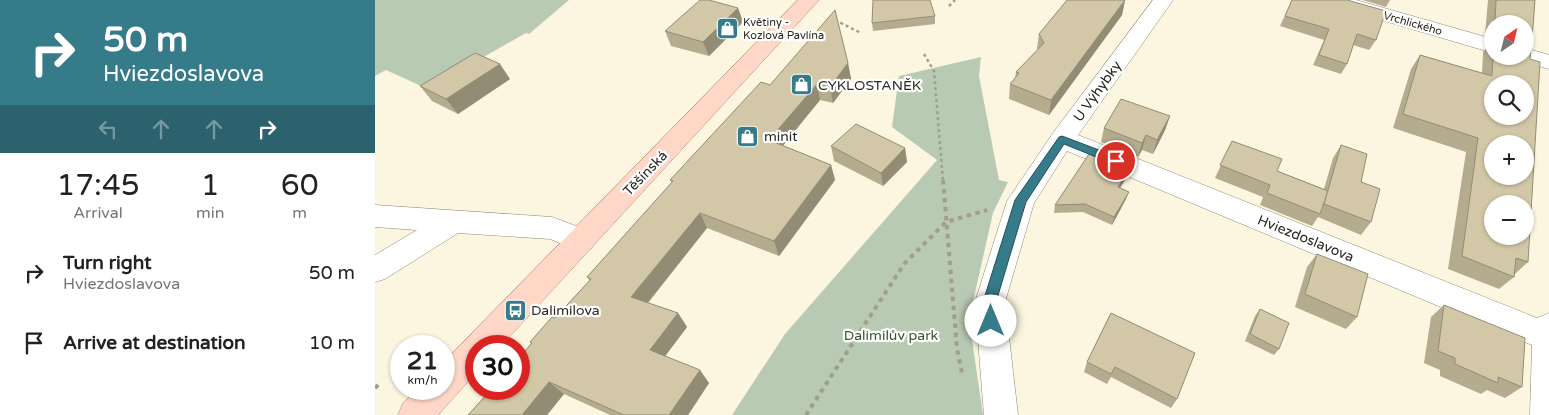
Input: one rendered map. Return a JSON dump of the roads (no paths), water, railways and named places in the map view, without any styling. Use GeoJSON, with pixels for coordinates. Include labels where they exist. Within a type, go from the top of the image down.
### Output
{"type":"FeatureCollection","features":[{"type":"Feature","properties":{"kind":"main road","name":"Těšínská"},"geometry":{"type":"LineString","coordinates":[[491,335],[809,0]]}},
{"type":"Feature","properties":{"kind":"main road"},"geometry":{"type":"LineString","coordinates":[[455,373],[465,362]]}},
{"type":"Feature","properties":{"kind":"main road"},"geometry":{"type":"LineString","coordinates":[[415,415],[429,400]]}},
{"type":"Feature","properties":{"kind":"street","name":"U Výhybky"},"geometry":{"type":"LineString","coordinates":[[1001,415],[989,302],[1021,200],[1062,139],[1163,0]]}},
{"type":"Feature","properties":{"kind":"street","name":"Vrchlického"},"geometry":{"type":"LineString","coordinates":[[1334,0],[1484,43]]}},
{"type":"Feature","properties":{"kind":"street"},"geometry":{"type":"LineString","coordinates":[[1534,58],[1549,62]]}},
{"type":"Feature","properties":{"kind":"street","name":"Hviezdoslavova"},"geometry":{"type":"LineString","coordinates":[[1062,139],[1549,337]]}},
{"type":"Feature","properties":{"kind":"street"},"geometry":{"type":"LineString","coordinates":[[375,216],[552,228],[582,240]]}},
{"type":"Feature","properties":{"kind":"street"},"geometry":{"type":"LineString","coordinates":[[375,270],[453,222]]}},
{"type":"Feature","properties":{"kind":"street"},"geometry":{"type":"LineString","coordinates":[[1547,415],[1549,327]]}},
{"type":"Feature","properties":{"kind":"place","name":"Květiny - Kozlová Pavlína"},"geometry":{"type":"Point","coordinates":[727,28]}},
{"type":"Feature","properties":{"kind":"place","name":"CYKLOSTANĚK"},"geometry":{"type":"Point","coordinates":[802,85]}},
{"type":"Feature","properties":{"kind":"place","name":"minit"},"geometry":{"type":"Point","coordinates":[748,136]}},
{"type":"Feature","properties":{"kind":"place","name":"Dalimilova"},"geometry":{"type":"Point","coordinates":[515,310]}},
{"type":"Feature","properties":{"kind":"park label","name":"Dalimilův park"},"geometry":{"type":"Point","coordinates":[891,335]}}]}
